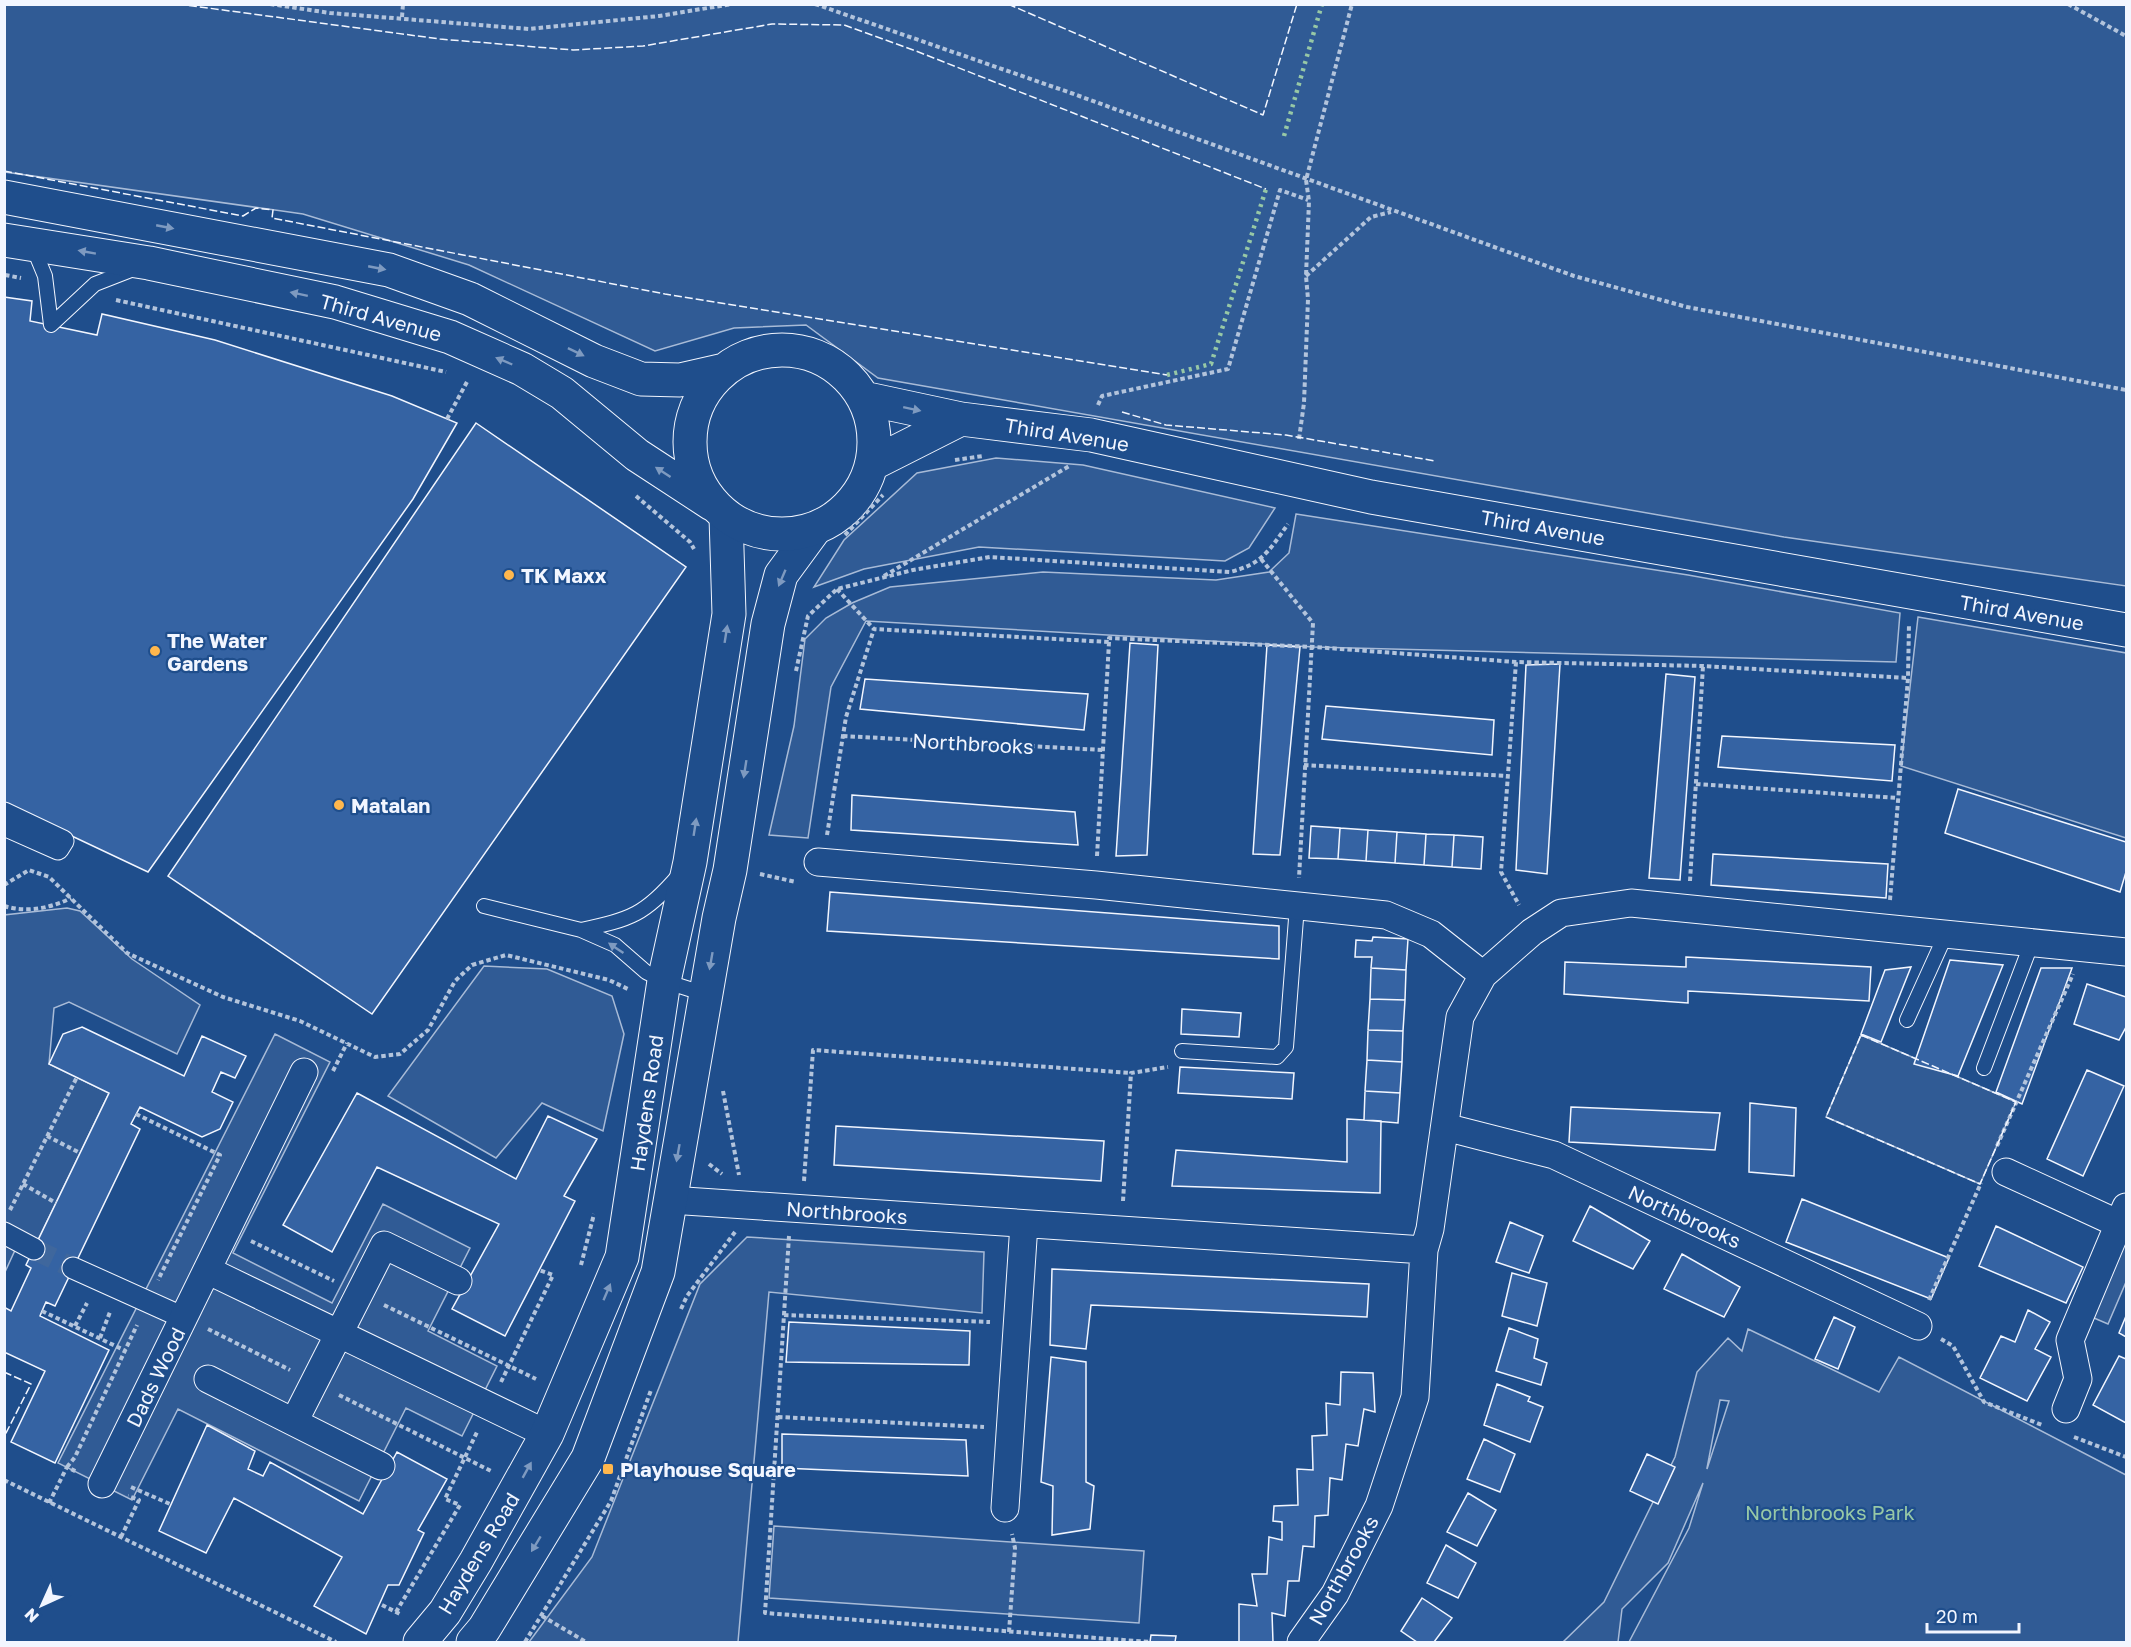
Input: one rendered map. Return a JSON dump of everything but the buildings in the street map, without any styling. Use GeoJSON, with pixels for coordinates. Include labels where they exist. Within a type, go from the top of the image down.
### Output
{"type":"FeatureCollection","features":[{"type":"Feature","properties":{"kind":"main road"},"geometry":{"type":"LineString","coordinates":[[4,197],[389,270],[470,299],[594,361],[641,379],[680,380],[724,369],[747,356],[765,352],[800,351],[825,361],[847,376],[863,398],[872,419],[881,476]]}},
{"type":"Feature","properties":{"kind":"main road","name":"Third Avenue"},"geometry":{"type":"LineString","coordinates":[[18,241],[149,263],[335,302],[460,342],[522,369],[562,393],[638,455],[719,511]]}},
{"type":"Feature","properties":{"kind":"main road"},"geometry":{"type":"LineString","coordinates":[[724,369],[704,392],[692,419],[689,449],[696,479],[719,511],[762,533],[788,536],[829,534],[840,515],[860,492],[962,419]]}},
{"type":"Feature","properties":{"kind":"main road","name":"Third Avenue"},"geometry":{"type":"LineString","coordinates":[[863,398],[962,419],[1090,435],[1371,497],[2127,630]]}},
{"type":"Feature","properties":{"kind":"main road","name":"Haydens Road"},"geometry":{"type":"LineString","coordinates":[[416,1631],[445,1611],[476,1561],[547,1434],[622,1257],[663,981],[690,862],[729,614],[719,511]]}},
{"type":"Feature","properties":{"kind":"main road","name":"Haydens Road"},"geometry":{"type":"LineString","coordinates":[[473,1642],[484,1629],[588,1458],[658,1272],[705,994],[730,870],[768,624],[781,575],[829,534]]}},
{"type":"Feature","properties":{"kind":"main road"},"geometry":{"type":"LineString","coordinates":[[632,1195],[670,1200]]}},
{"type":"Feature","properties":{"kind":"street"},"geometry":{"type":"LineString","coordinates":[[4,813],[63,841],[58,849],[4,825]]}},
{"type":"Feature","properties":{"kind":"street"},"geometry":{"type":"LineString","coordinates":[[819,862],[1096,885],[1386,915],[1431,934],[1483,975]]}},
{"type":"Feature","properties":{"kind":"street","name":"Northbrooks"},"geometry":{"type":"LineString","coordinates":[[1301,1642],[1335,1594],[1379,1506],[1415,1397],[1424,1250],[1430,1229],[1460,1017],[1483,975],[1532,932],[1561,914],[1631,903],[2127,952]]}},
{"type":"Feature","properties":{"kind":"street","name":"Dads Wood"},"geometry":{"type":"LineString","coordinates":[[102,1484],[304,1072]]}},
{"type":"Feature","properties":{"kind":"street","name":"Northbrooks"},"geometry":{"type":"LineString","coordinates":[[1444,1128],[1554,1155],[1918,1326]]}},
{"type":"Feature","properties":{"kind":"street"},"geometry":{"type":"LineString","coordinates":[[1995,1166],[2123,1215],[2070,1340],[2078,1379],[2058,1418]]}},
{"type":"Feature","properties":{"kind":"street","name":"Northbrooks"},"geometry":{"type":"LineString","coordinates":[[670,1200],[740,1205],[797,1199],[1024,1224],[1424,1250]]}},
{"type":"Feature","properties":{"kind":"street"},"geometry":{"type":"LineString","coordinates":[[7,1223],[34,1249]]}},
{"type":"Feature","properties":{"kind":"street"},"geometry":{"type":"LineString","coordinates":[[1005,1508],[1024,1224]]}},
{"type":"Feature","properties":{"kind":"street"},"geometry":{"type":"LineString","coordinates":[[294,1422],[384,1245],[458,1281]]}},
{"type":"Feature","properties":{"kind":"street"},"geometry":{"type":"LineString","coordinates":[[74,1268],[184,1318]]}},
{"type":"Feature","properties":{"kind":"street"},"geometry":{"type":"LineString","coordinates":[[207,1270],[547,1434]]}},
{"type":"Feature","properties":{"kind":"street"},"geometry":{"type":"LineString","coordinates":[[208,1379],[381,1466]]}},
{"type":"Feature","properties":{"kind":"lane"},"geometry":{"type":"LineString","coordinates":[[18,241],[45,276],[51,325],[95,284],[149,263]]}},
{"type":"Feature","properties":{"kind":"lane"},"geometry":{"type":"LineString","coordinates":[[581,930],[626,920],[659,898],[690,862]]}},
{"type":"Feature","properties":{"kind":"lane"},"geometry":{"type":"LineString","coordinates":[[484,906],[581,930],[615,945],[646,972],[663,981],[705,994]]}},
{"type":"Feature","properties":{"kind":"lane"},"geometry":{"type":"LineString","coordinates":[[1182,1050],[1277,1057],[1286,1047],[1297,906]]}},
{"type":"Feature","properties":{"kind":"lane"},"geometry":{"type":"LineString","coordinates":[[1907,1020],[1946,934]]}},
{"type":"Feature","properties":{"kind":"lane"},"geometry":{"type":"LineString","coordinates":[[1984,1068],[2032,942]]}},
{"type":"Feature","properties":{"kind":"path"},"geometry":{"type":"LineString","coordinates":[[270,4],[330,13],[529,29],[659,16],[732,4]]}},
{"type":"Feature","properties":{"kind":"path"},"geometry":{"type":"LineString","coordinates":[[402,17],[403,4]]}},
{"type":"Feature","properties":{"kind":"path"},"geometry":{"type":"LineString","coordinates":[[815,4],[1071,93],[1392,212],[1574,276],[1687,307],[2127,390]]}},
{"type":"Feature","properties":{"kind":"path"},"geometry":{"type":"LineString","coordinates":[[1299,439],[1304,403],[1308,299],[1306,276],[1309,201],[1306,180],[1352,4]]}},
{"type":"Feature","properties":{"kind":"path"},"geometry":{"type":"LineString","coordinates":[[2068,4],[2127,36]]}},
{"type":"Feature","properties":{"kind":"path"},"geometry":{"type":"LineString","coordinates":[[1094,416],[1102,396],[1228,369],[1280,190],[1309,201]]}},
{"type":"Feature","properties":{"kind":"path"},"geometry":{"type":"LineString","coordinates":[[1306,276],[1371,217],[1392,212]]}},
{"type":"Feature","properties":{"kind":"path"},"geometry":{"type":"LineString","coordinates":[[4,275],[28,279]]}},
{"type":"Feature","properties":{"kind":"path"},"geometry":{"type":"LineString","coordinates":[[112,299],[457,375]]}},
{"type":"Feature","properties":{"kind":"path"},"geometry":{"type":"LineString","coordinates":[[462,377],[478,384]]}},
{"type":"Feature","properties":{"kind":"path"},"geometry":{"type":"LineString","coordinates":[[447,419],[468,380]]}},
{"type":"Feature","properties":{"kind":"path"},"geometry":{"type":"LineString","coordinates":[[947,461],[994,455]]}},
{"type":"Feature","properties":{"kind":"path"},"geometry":{"type":"LineString","coordinates":[[1061,463],[1083,465]]}},
{"type":"Feature","properties":{"kind":"path"},"geometry":{"type":"LineString","coordinates":[[879,579],[1072,464]]}},
{"type":"Feature","properties":{"kind":"path"},"geometry":{"type":"LineString","coordinates":[[829,534],[881,476]]}},
{"type":"Feature","properties":{"kind":"path"},"geometry":{"type":"LineString","coordinates":[[631,491],[690,543],[699,559]]}},
{"type":"Feature","properties":{"kind":"path"},"geometry":{"type":"LineString","coordinates":[[808,616],[837,589],[913,570],[990,557],[1230,572],[1252,566],[1261,559],[1288,524]]}},
{"type":"Feature","properties":{"kind":"path"},"geometry":{"type":"LineString","coordinates":[[1261,559],[1313,623],[1314,647],[1304,765],[1297,906]]}},
{"type":"Feature","properties":{"kind":"path"},"geometry":{"type":"LineString","coordinates":[[837,589],[874,629],[1108,642]]}},
{"type":"Feature","properties":{"kind":"path"},"geometry":{"type":"LineString","coordinates":[[795,673],[808,616],[806,608]]}},
{"type":"Feature","properties":{"kind":"path"},"geometry":{"type":"LineString","coordinates":[[1887,928],[1908,678],[1909,620]]}},
{"type":"Feature","properties":{"kind":"path"},"geometry":{"type":"LineString","coordinates":[[753,873],[807,884],[819,862],[826,845],[846,717],[874,629]]}},
{"type":"Feature","properties":{"kind":"path"},"geometry":{"type":"LineString","coordinates":[[1096,885],[1109,638],[1314,647],[1516,662],[1703,666],[1908,678]]}},
{"type":"Feature","properties":{"kind":"path"},"geometry":{"type":"LineString","coordinates":[[1516,662],[1501,872],[1532,932]]}},
{"type":"Feature","properties":{"kind":"path"},"geometry":{"type":"LineString","coordinates":[[1689,908],[1703,666]]}},
{"type":"Feature","properties":{"kind":"path","name":"Northbrooks"},"geometry":{"type":"LineString","coordinates":[[843,736],[1103,750]]}},
{"type":"Feature","properties":{"kind":"path"},"geometry":{"type":"LineString","coordinates":[[1304,765],[1508,776]]}},
{"type":"Feature","properties":{"kind":"path"},"geometry":{"type":"LineString","coordinates":[[1696,784],[1898,798]]}},
{"type":"Feature","properties":{"kind":"path"},"geometry":{"type":"LineString","coordinates":[[4,885],[29,870],[49,877],[127,952],[223,997],[300,1021],[375,1057],[400,1054],[428,1030],[455,981],[472,965],[506,956],[609,980],[631,991]]}},
{"type":"Feature","properties":{"kind":"path"},"geometry":{"type":"LineString","coordinates":[[4,906],[18,910],[55,906],[71,898]]}},
{"type":"Feature","properties":{"kind":"path"},"geometry":{"type":"LineString","coordinates":[[2058,1418],[1984,1402],[1953,1346],[1918,1326],[1995,1166],[2085,947]]}},
{"type":"Feature","properties":{"kind":"path"},"geometry":{"type":"LineString","coordinates":[[1150,1642],[765,1613],[784,1315],[813,1050],[1131,1073],[1171,1066],[1182,1050]]}},
{"type":"Feature","properties":{"kind":"path"},"geometry":{"type":"LineString","coordinates":[[1123,1210],[1131,1073]]}},
{"type":"Feature","properties":{"kind":"path"},"geometry":{"type":"LineString","coordinates":[[7,1223],[23,1184],[77,1077]]}},
{"type":"Feature","properties":{"kind":"path"},"geometry":{"type":"LineString","coordinates":[[677,1318],[687,1296],[739,1226],[741,1187],[722,1083]]}},
{"type":"Feature","properties":{"kind":"path"},"geometry":{"type":"LineString","coordinates":[[47,1137],[80,1153]]}},
{"type":"Feature","properties":{"kind":"path"},"geometry":{"type":"LineString","coordinates":[[23,1184],[56,1203]]}},
{"type":"Feature","properties":{"kind":"path"},"geometry":{"type":"LineString","coordinates":[[580,1271],[596,1206]]}},
{"type":"Feature","properties":{"kind":"path"},"geometry":{"type":"LineString","coordinates":[[396,1612],[460,1505],[445,1499],[553,1275],[539,1270]]}},
{"type":"Feature","properties":{"kind":"path"},"geometry":{"type":"LineString","coordinates":[[88,1302],[95,1306]]}},
{"type":"Feature","properties":{"kind":"path"},"geometry":{"type":"LineString","coordinates":[[100,1338],[111,1313],[103,1309]]}},
{"type":"Feature","properties":{"kind":"path"},"geometry":{"type":"LineString","coordinates":[[42,1311],[126,1351]]}},
{"type":"Feature","properties":{"kind":"path"},"geometry":{"type":"LineString","coordinates":[[784,1315],[1018,1323]]}},
{"type":"Feature","properties":{"kind":"path"},"geometry":{"type":"LineString","coordinates":[[525,1642],[611,1502],[653,1383]]}},
{"type":"Feature","properties":{"kind":"path"},"geometry":{"type":"LineString","coordinates":[[778,1417],[1010,1428]]}},
{"type":"Feature","properties":{"kind":"path"},"geometry":{"type":"LineString","coordinates":[[2072,1436],[2127,1457]]}},
{"type":"Feature","properties":{"kind":"path"},"geometry":{"type":"LineString","coordinates":[[489,1482],[494,1472]]}},
{"type":"Feature","properties":{"kind":"path"},"geometry":{"type":"LineString","coordinates":[[4,1480],[336,1642]]}},
{"type":"Feature","properties":{"kind":"path"},"geometry":{"type":"LineString","coordinates":[[130,1486],[170,1504]]}},
{"type":"Feature","properties":{"kind":"path"},"geometry":{"type":"LineString","coordinates":[[1005,1508],[1015,1548],[1009,1632]]}},
{"type":"Feature","properties":{"kind":"path"},"geometry":{"type":"LineString","coordinates":[[382,1605],[396,1612],[416,1631]]}},
{"type":"Feature","properties":{"kind":"path"},"geometry":{"type":"LineString","coordinates":[[542,1616],[586,1642]]}},
{"type":"Feature","properties":{"kind":"shaded area"},"geometry":{"type":"Polygon","coordinates":[[[4,5],[2126,5],[2126,586],[1784,537],[878,378],[806,325],[734,328],[655,351],[469,265],[303,214],[5,172],[4,5]]]}},
{"type":"Feature","properties":{"kind":"shaded area"},"geometry":{"type":"Polygon","coordinates":[[[996,458],[1083,465],[1275,508],[1249,548],[1225,561],[979,547],[864,569],[814,587],[844,540],[917,473],[996,458]]]}},
{"type":"Feature","properties":{"kind":"shaded area"},"geometry":{"type":"Polygon","coordinates":[[[1296,514],[1688,575],[1900,613],[1896,662],[1314,647],[866,621],[831,687],[808,838],[769,835],[794,726],[805,639],[826,618],[852,603],[890,587],[1043,572],[1216,580],[1269,572],[1289,553],[1296,514]]]}},
{"type":"Feature","properties":{"kind":"shaded area"},"geometry":{"type":"Polygon","coordinates":[[[1918,617],[2126,653],[2126,838],[1901,766],[1918,617]]]}},
{"type":"Feature","properties":{"kind":"shaded area"},"geometry":{"type":"Polygon","coordinates":[[[67,908],[80,911],[132,959],[200,1005],[177,1054],[69,1002],[54,1008],[49,1064],[109,1093],[37,1242],[5,1222],[4,915],[67,908]]]}},
{"type":"Feature","properties":{"kind":"shaded area"},"geometry":{"type":"Polygon","coordinates":[[[484,966],[547,969],[612,996],[624,1034],[603,1131],[542,1103],[496,1158],[388,1096],[484,966]]]}},
{"type":"Feature","properties":{"kind":"shaded area"},"geometry":{"type":"Polygon","coordinates":[[[275,1034],[330,1062],[233,1253],[332,1303],[383,1204],[470,1248],[428,1331],[497,1366],[462,1436],[406,1408],[359,1501],[178,1409],[132,1500],[58,1463],[275,1034]]]}},
{"type":"Feature","properties":{"kind":"shaded area"},"geometry":{"type":"Polygon","coordinates":[[[1861,1035],[2016,1102],[1980,1184],[1826,1117],[1861,1035]]]}},
{"type":"Feature","properties":{"kind":"shaded area"},"geometry":{"type":"Polygon","coordinates":[[[2126,1212],[2126,1282],[2108,1324],[2080,1312],[2126,1212]]]}},
{"type":"Feature","properties":{"kind":"shaded area"},"geometry":{"type":"Polygon","coordinates":[[[747,1237],[984,1252],[982,1313],[769,1292],[738,1642],[529,1642],[592,1557],[700,1284],[747,1237]]]}},
{"type":"Feature","properties":{"kind":"shaded area"},"geometry":{"type":"Polygon","coordinates":[[[5,1242],[16,1248],[5,1272],[5,1242]]]}},
{"type":"Feature","properties":{"kind":"shaded area","name":"Northbrooks Park"},"geometry":{"type":"Polygon","coordinates":[[[1748,1329],[1879,1392],[1899,1357],[2126,1475],[2126,1642],[1629,1642],[1689,1528],[1703,1483],[1668,1563],[1622,1609],[1618,1642],[1563,1642],[1604,1602],[1675,1457],[1697,1372],[1728,1338],[1742,1351],[1748,1329]],[[1720,1400],[1707,1469],[1729,1401],[1720,1400]]]}},
{"type":"Feature","properties":{"kind":"shaded area"},"geometry":{"type":"Polygon","coordinates":[[[774,1526],[1144,1551],[1139,1623],[769,1598],[774,1526]]]}},
{"type":"Feature","properties":{"kind":"tunnel"},"geometry":{"type":"LineString","coordinates":[[34,1249],[73,1268]]}},
{"type":"Feature","properties":{"kind":"hedge"},"geometry":{"type":"LineString","coordinates":[[1284,136],[1322,4]]}},
{"type":"Feature","properties":{"kind":"hedge"},"geometry":{"type":"LineString","coordinates":[[1167,375],[1211,364],[1266,189]]}},
{"type":"Feature","properties":{"kind":"fence"},"geometry":{"type":"LineString","coordinates":[[178,4],[440,39],[573,50],[643,46],[772,24],[844,25],[916,51],[1266,189]]}},
{"type":"Feature","properties":{"kind":"fence"},"geometry":{"type":"LineString","coordinates":[[1008,4],[1263,115],[1297,4]]}},
{"type":"Feature","properties":{"kind":"fence"},"geometry":{"type":"LineString","coordinates":[[4,171],[243,216],[256,208],[273,210],[272,218],[665,294],[1167,375]]}},
{"type":"Feature","properties":{"kind":"fence"},"geometry":{"type":"LineString","coordinates":[[1122,412],[1166,425],[1286,435],[1435,461]]}},
{"type":"Feature","properties":{"kind":"fence"},"geometry":{"type":"LineString","coordinates":[[1861,1035],[2016,1102],[1980,1184],[1826,1117],[1861,1035]]}},
{"type":"Feature","properties":{"kind":"fence"},"geometry":{"type":"LineString","coordinates":[[4,1372],[31,1384],[4,1437]]}},
{"type":"Feature","properties":{"kind":"place","name":"TK Maxx"},"geometry":{"type":"Point","coordinates":[509,575]}},
{"type":"Feature","properties":{"kind":"place","name":"The Water Gardens"},"geometry":{"type":"Point","coordinates":[155,651]}},
{"type":"Feature","properties":{"kind":"place","name":"Matalan"},"geometry":{"type":"Point","coordinates":[339,805]}},
{"type":"Feature","properties":{"kind":"place","name":"Playhouse Square"},"geometry":{"type":"Point","coordinates":[608,1469]}}]}
